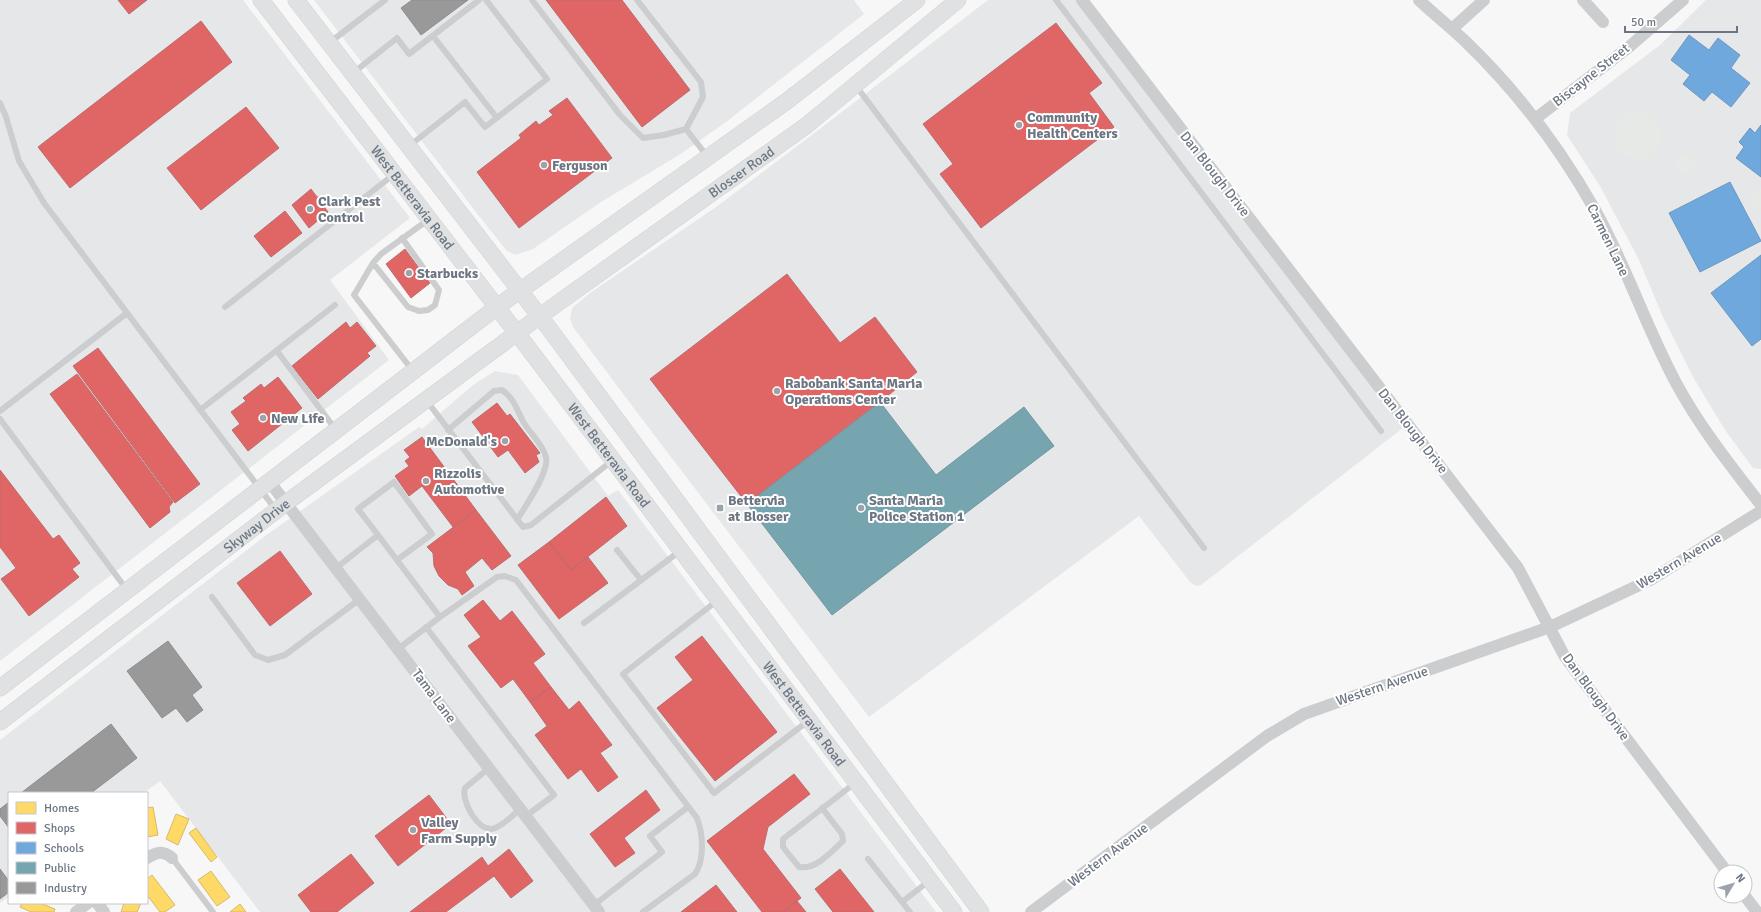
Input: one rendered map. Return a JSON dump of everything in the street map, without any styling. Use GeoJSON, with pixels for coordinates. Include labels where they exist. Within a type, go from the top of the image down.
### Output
{"type":"FeatureCollection","features":[{"type":"Feature","properties":{"kind":"main road","name":"West Betteravia Road"},"geometry":{"type":"LineString","coordinates":[[261,0],[517,333],[954,912]]}},
{"type":"Feature","properties":{"kind":"main road","name":"West Betteravia Road"},"geometry":{"type":"LineString","coordinates":[[296,0],[540,316],[981,912]]}},
{"type":"Feature","properties":{"kind":"main road"},"geometry":{"type":"LineString","coordinates":[[497,307],[787,101],[917,0]]}},
{"type":"Feature","properties":{"kind":"main road","name":"Blosser Road"},"geometry":{"type":"LineString","coordinates":[[517,333],[807,125],[958,0]]}},
{"type":"Feature","properties":{"kind":"main road","name":"Skyway Drive"},"geometry":{"type":"LineString","coordinates":[[0,688],[497,307]]}},
{"type":"Feature","properties":{"kind":"main road","name":"Skyway Drive"},"geometry":{"type":"LineString","coordinates":[[0,722],[281,507],[517,333]]}},
{"type":"Feature","properties":{"kind":"street","name":"Dan Blough Drive"},"geometry":{"type":"LineString","coordinates":[[1082,0],[1518,568],[1565,657],[1721,864]]}},
{"type":"Feature","properties":{"kind":"street","name":"Carmen Lane"},"geometry":{"type":"LineString","coordinates":[[1419,0],[1452,29],[1500,77],[1535,119],[1564,160],[1595,210],[1620,258],[1643,315],[1675,381],[1714,445],[1761,505]]}},
{"type":"Feature","properties":{"kind":"street"},"geometry":{"type":"LineString","coordinates":[[1452,29],[1484,0]]}},
{"type":"Feature","properties":{"kind":"street"},"geometry":{"type":"LineString","coordinates":[[1583,0],[1603,22]]}},
{"type":"Feature","properties":{"kind":"street","name":"Biscayne Street"},"geometry":{"type":"LineString","coordinates":[[1535,119],[1629,47],[1683,0]]}},
{"type":"Feature","properties":{"kind":"street","name":"Tama Lane"},"geometry":{"type":"LineString","coordinates":[[264,485],[281,507],[336,568],[596,908]]}},
{"type":"Feature","properties":{"kind":"street","name":"Western Avenue"},"geometry":{"type":"LineString","coordinates":[[1031,912],[1267,736],[1304,714],[1550,627],[1652,579],[1761,510]]}},
{"type":"Feature","properties":{"kind":"street"},"geometry":{"type":"LineString","coordinates":[[148,858],[160,852],[166,853],[172,858]]}},
{"type":"Feature","properties":{"kind":"street"},"geometry":{"type":"LineString","coordinates":[[76,912],[87,904]]}},
{"type":"Feature","properties":{"kind":"street"},"geometry":{"type":"LineString","coordinates":[[98,904],[104,912]]}},
{"type":"Feature","properties":{"kind":"lane"},"geometry":{"type":"LineString","coordinates":[[329,43],[385,0]]}},
{"type":"Feature","properties":{"kind":"lane"},"geometry":{"type":"LineString","coordinates":[[352,73],[397,38],[409,54],[479,0]]}},
{"type":"Feature","properties":{"kind":"lane"},"geometry":{"type":"LineString","coordinates":[[409,146],[465,102],[485,127],[547,79],[486,0]]}},
{"type":"Feature","properties":{"kind":"lane"},"geometry":{"type":"LineString","coordinates":[[532,0],[620,115],[643,138],[686,129]]}},
{"type":"Feature","properties":{"kind":"lane"},"geometry":{"type":"LineString","coordinates":[[637,0],[701,82],[703,97],[686,129]]}},
{"type":"Feature","properties":{"kind":"lane"},"geometry":{"type":"LineString","coordinates":[[1056,0],[1381,431]]}},
{"type":"Feature","properties":{"kind":"lane"},"geometry":{"type":"LineString","coordinates":[[433,36],[497,118]]}},
{"type":"Feature","properties":{"kind":"lane"},"geometry":{"type":"LineString","coordinates":[[855,85],[1204,548]]}},
{"type":"Feature","properties":{"kind":"lane"},"geometry":{"type":"LineString","coordinates":[[0,103],[6,117],[19,161],[44,204],[200,410],[264,485]]}},
{"type":"Feature","properties":{"kind":"lane"},"geometry":{"type":"LineString","coordinates":[[686,129],[708,157]]}},
{"type":"Feature","properties":{"kind":"lane"},"geometry":{"type":"LineString","coordinates":[[225,307],[395,174]]}},
{"type":"Feature","properties":{"kind":"lane"},"geometry":{"type":"LineString","coordinates":[[413,371],[354,295],[373,263],[381,254],[429,219]]}},
{"type":"Feature","properties":{"kind":"lane"},"geometry":{"type":"LineString","coordinates":[[373,263],[408,307],[419,311],[428,310],[435,305],[439,290],[402,238]]}},
{"type":"Feature","properties":{"kind":"lane"},"geometry":{"type":"LineString","coordinates":[[200,410],[335,305]]}},
{"type":"Feature","properties":{"kind":"lane"},"geometry":{"type":"LineString","coordinates":[[0,411],[127,313]]}},
{"type":"Feature","properties":{"kind":"lane"},"geometry":{"type":"LineString","coordinates":[[277,351],[336,430]]}},
{"type":"Feature","properties":{"kind":"lane"},"geometry":{"type":"LineString","coordinates":[[448,430],[494,391],[502,390],[509,395],[523,421],[545,453],[547,462],[544,472],[517,520]]}},
{"type":"Feature","properties":{"kind":"lane"},"geometry":{"type":"LineString","coordinates":[[426,400],[523,527],[531,525],[613,460]]}},
{"type":"Feature","properties":{"kind":"lane"},"geometry":{"type":"LineString","coordinates":[[0,419],[127,590]]}},
{"type":"Feature","properties":{"kind":"lane"},"geometry":{"type":"LineString","coordinates":[[397,560],[432,534],[394,482],[358,509],[440,617]]}},
{"type":"Feature","properties":{"kind":"lane"},"geometry":{"type":"LineString","coordinates":[[336,568],[378,535]]}},
{"type":"Feature","properties":{"kind":"lane"},"geometry":{"type":"LineString","coordinates":[[617,550],[641,580]]}},
{"type":"Feature","properties":{"kind":"lane"},"geometry":{"type":"LineString","coordinates":[[584,623],[681,550]]}},
{"type":"Feature","properties":{"kind":"lane"},"geometry":{"type":"LineString","coordinates":[[398,649],[426,627],[497,577],[505,576],[516,580],[697,818],[701,830],[699,867],[695,874],[644,912]]}},
{"type":"Feature","properties":{"kind":"lane"},"geometry":{"type":"LineString","coordinates":[[212,597],[255,655],[268,660],[285,655],[360,599]]}},
{"type":"Feature","properties":{"kind":"lane"},"geometry":{"type":"LineString","coordinates":[[718,600],[623,674],[714,793],[810,720]]}},
{"type":"Feature","properties":{"kind":"lane"},"geometry":{"type":"LineString","coordinates":[[426,627],[554,795],[492,829],[486,828],[479,824],[470,812],[465,802],[464,792],[465,788],[489,768]]}},
{"type":"Feature","properties":{"kind":"lane"},"geometry":{"type":"LineString","coordinates":[[822,808],[842,834],[843,841],[822,860],[807,869],[799,867],[783,847],[783,839],[822,808],[856,782]]}},
{"type":"Feature","properties":{"kind":"lane"},"geometry":{"type":"LineString","coordinates":[[596,908],[662,852],[650,836],[688,807]]}},
{"type":"Feature","properties":{"kind":"lane"},"geometry":{"type":"LineString","coordinates":[[172,858],[213,912]]}},
{"type":"Feature","properties":{"kind":"lane"},"geometry":{"type":"LineString","coordinates":[[868,859],[910,912]]}},
{"type":"Feature","properties":{"kind":"lane"},"geometry":{"type":"LineString","coordinates":[[902,902],[930,880]]}},
{"type":"Feature","properties":{"kind":"shaded area"},"geometry":{"type":"Polygon","coordinates":[[[0,0],[243,0],[410,218],[330,280],[389,360],[0,661],[0,0]]]}},
{"type":"Feature","properties":{"kind":"shaded area"},"geometry":{"type":"Polygon","coordinates":[[[314,0],[854,0],[864,14],[726,122],[679,155],[601,202],[533,249],[516,255],[507,251],[479,216],[314,0]]]}},
{"type":"Feature","properties":{"kind":"shaded area"},"geometry":{"type":"Polygon","coordinates":[[[988,0],[1086,0],[1408,424],[1201,585],[1196,586],[1190,582],[1139,516],[869,717],[573,327],[570,318],[572,308],[590,293],[716,207],[988,0]]]}},
{"type":"Feature","properties":{"kind":"shaded area"},"geometry":{"type":"Polygon","coordinates":[[[1706,0],[1761,0],[1761,469],[1753,468],[1725,430],[1693,377],[1663,317],[1639,260],[1600,186],[1567,135],[1570,113],[1660,45],[1706,0]]]}},
{"type":"Feature","properties":{"kind":"shaded area"},"geometry":{"type":"Polygon","coordinates":[[[1633,111],[1643,111],[1652,115],[1658,121],[1661,126],[1661,144],[1652,155],[1643,159],[1633,159],[1624,155],[1618,149],[1614,140],[1614,130],[1618,121],[1624,115],[1633,111]]]}},
{"type":"Feature","properties":{"kind":"shaded area"},"geometry":{"type":"Polygon","coordinates":[[[1685,154],[1692,157],[1695,164],[1692,171],[1685,174],[1678,171],[1675,164],[1678,157],[1685,154]]]}},
{"type":"Feature","properties":{"kind":"shaded area"},"geometry":{"type":"Polygon","coordinates":[[[1761,188],[1761,208],[1755,207],[1751,202],[1750,196],[1754,190],[1761,188]]]}},
{"type":"Feature","properties":{"kind":"shaded area"},"geometry":{"type":"Polygon","coordinates":[[[495,371],[518,375],[608,496],[618,490],[936,912],[260,912],[160,781],[145,792],[8,792],[8,897],[0,903],[0,740],[265,536],[419,427],[422,429],[473,385],[495,371]]]}},
{"type":"Feature","properties":{"kind":"building: Homes"},"geometry":{"type":"Polygon","coordinates":[[[153,807],[158,835],[148,837],[148,808],[153,807]]]}},
{"type":"Feature","properties":{"kind":"building: Homes"},"geometry":{"type":"Polygon","coordinates":[[[176,814],[189,819],[178,845],[166,839],[176,814]]]}},
{"type":"Feature","properties":{"kind":"building: Homes"},"geometry":{"type":"Polygon","coordinates":[[[196,828],[217,857],[211,862],[189,833],[196,828]]]}},
{"type":"Feature","properties":{"kind":"building: Homes"},"geometry":{"type":"Polygon","coordinates":[[[211,871],[230,897],[217,906],[198,880],[211,871]]]}},
{"type":"Feature","properties":{"kind":"building: Homes"},"geometry":{"type":"Polygon","coordinates":[[[152,875],[175,905],[165,912],[160,912],[148,896],[148,878],[152,875]]]}},
{"type":"Feature","properties":{"kind":"building: Homes"},"geometry":{"type":"Polygon","coordinates":[[[22,904],[42,904],[55,909],[54,912],[31,912],[20,907],[22,904]]]}},
{"type":"Feature","properties":{"kind":"building: Homes"},"geometry":{"type":"Polygon","coordinates":[[[124,904],[141,904],[137,912],[121,912],[124,904]]]}},
{"type":"Feature","properties":{"kind":"building: Homes"},"geometry":{"type":"Polygon","coordinates":[[[240,904],[246,912],[230,912],[240,904]]]}},
{"type":"Feature","properties":{"kind":"building: Shops"},"geometry":{"type":"Polygon","coordinates":[[[118,0],[147,0],[129,14],[118,0]]]}},
{"type":"Feature","properties":{"kind":"building: Shops"},"geometry":{"type":"Polygon","coordinates":[[[546,0],[622,0],[690,90],[642,127],[546,0]]]}},
{"type":"Feature","properties":{"kind":"building: Shops"},"geometry":{"type":"Polygon","coordinates":[[[201,21],[232,62],[70,188],[38,147],[201,21]]]}},
{"type":"Feature","properties":{"kind":"building: Shops","name":"Community Health Centers"},"geometry":{"type":"Polygon","coordinates":[[[1056,23],[1102,83],[1089,93],[1114,127],[981,228],[940,174],[953,164],[923,124],[1056,23]]]}},
{"type":"Feature","properties":{"kind":"building: Shops","name":"Ferguson"},"geometry":{"type":"Polygon","coordinates":[[[567,98],[612,158],[519,228],[477,172],[521,138],[519,135],[536,121],[539,125],[553,115],[549,111],[567,98]]]}},
{"type":"Feature","properties":{"kind":"building: Shops"},"geometry":{"type":"Polygon","coordinates":[[[246,107],[279,148],[201,210],[167,168],[246,107]]]}},
{"type":"Feature","properties":{"kind":"building: Shops","name":"Clark Pest Control"},"geometry":{"type":"Polygon","coordinates":[[[311,189],[317,197],[322,197],[325,200],[323,205],[328,212],[309,228],[292,205],[311,189]]]}},
{"type":"Feature","properties":{"kind":"building: Shops"},"geometry":{"type":"Polygon","coordinates":[[[285,211],[302,233],[271,257],[254,236],[285,211]]]}},
{"type":"Feature","properties":{"kind":"building: Shops"},"geometry":{"type":"Polygon","coordinates":[[[405,249],[430,283],[411,298],[386,264],[405,249]]]}},
{"type":"Feature","properties":{"kind":"building: Shops","name":"Rabobank Santa Maria Operations Center"},"geometry":{"type":"Polygon","coordinates":[[[787,274],[840,343],[875,317],[917,372],[747,504],[650,379],[787,274]]]}},
{"type":"Feature","properties":{"kind":"building: Shops"},"geometry":{"type":"Polygon","coordinates":[[[346,322],[350,328],[357,322],[376,346],[367,353],[370,356],[318,399],[292,366],[346,322]]]}},
{"type":"Feature","properties":{"kind":"building: Shops"},"geometry":{"type":"Polygon","coordinates":[[[98,348],[200,484],[175,503],[73,366],[98,348]]]}},
{"type":"Feature","properties":{"kind":"building: Shops"},"geometry":{"type":"Polygon","coordinates":[[[77,374],[173,502],[169,507],[170,512],[150,528],[50,394],[77,374]]]}},
{"type":"Feature","properties":{"kind":"building: Shops","name":"New Life"},"geometry":{"type":"Polygon","coordinates":[[[278,377],[302,408],[248,451],[232,430],[240,424],[231,412],[246,401],[243,398],[261,384],[264,388],[278,377]]]}},
{"type":"Feature","properties":{"kind":"building: Shops"},"geometry":{"type":"Polygon","coordinates":[[[497,403],[507,416],[510,414],[540,453],[536,455],[539,462],[525,473],[508,450],[498,457],[472,422],[497,403]]]}},
{"type":"Feature","properties":{"kind":"building: Shops","name":"Rizzolis Automotive"},"geometry":{"type":"Polygon","coordinates":[[[422,437],[476,510],[453,527],[422,486],[409,496],[395,476],[409,466],[405,461],[410,457],[404,450],[422,437]]]}},
{"type":"Feature","properties":{"kind":"building: Shops"},"geometry":{"type":"Polygon","coordinates":[[[0,470],[53,539],[59,535],[80,563],[72,569],[79,577],[29,616],[1,579],[16,568],[0,547],[0,470]]]}},
{"type":"Feature","properties":{"kind":"building: Shops"},"geometry":{"type":"Polygon","coordinates":[[[606,497],[627,526],[571,570],[549,542],[606,497]]]}},
{"type":"Feature","properties":{"kind":"building: Shops"},"geometry":{"type":"Polygon","coordinates":[[[476,510],[511,556],[492,570],[482,558],[465,572],[474,586],[462,595],[458,589],[448,585],[439,576],[434,566],[433,553],[427,547],[476,510]]]}},
{"type":"Feature","properties":{"kind":"building: Shops"},"geometry":{"type":"Polygon","coordinates":[[[549,542],[571,570],[588,557],[608,583],[559,619],[518,565],[549,542]]]}},
{"type":"Feature","properties":{"kind":"building: Shops"},"geometry":{"type":"Polygon","coordinates":[[[280,551],[312,594],[270,626],[237,583],[280,551]]]}},
{"type":"Feature","properties":{"kind":"building: Shops"},"geometry":{"type":"Polygon","coordinates":[[[483,600],[500,621],[512,611],[545,654],[533,663],[551,687],[530,702],[513,679],[501,688],[468,646],[481,637],[464,615],[483,600]]]}},
{"type":"Feature","properties":{"kind":"building: Shops"},"geometry":{"type":"Polygon","coordinates":[[[702,636],[777,732],[715,781],[657,708],[693,680],[675,657],[702,636]]]}},
{"type":"Feature","properties":{"kind":"building: Shops"},"geometry":{"type":"Polygon","coordinates":[[[551,687],[569,710],[579,701],[612,745],[600,753],[618,777],[598,792],[581,769],[568,779],[535,735],[547,726],[530,702],[551,687]]]}},
{"type":"Feature","properties":{"kind":"building: Shops"},"geometry":{"type":"Polygon","coordinates":[[[794,774],[810,794],[768,827],[763,849],[801,898],[783,912],[762,912],[707,841],[794,774]]]}},
{"type":"Feature","properties":{"kind":"building: Shops"},"geometry":{"type":"Polygon","coordinates":[[[646,790],[660,810],[624,838],[635,853],[615,867],[590,834],[646,790]]]}},
{"type":"Feature","properties":{"kind":"building: Shops","name":"Valley Farm Supply"},"geometry":{"type":"Polygon","coordinates":[[[429,795],[451,824],[398,866],[375,836],[429,795]]]}},
{"type":"Feature","properties":{"kind":"building: Shops"},"geometry":{"type":"Polygon","coordinates":[[[509,849],[533,881],[511,898],[494,876],[446,912],[410,912],[482,857],[488,866],[509,849]]]}},
{"type":"Feature","properties":{"kind":"building: Shops"},"geometry":{"type":"Polygon","coordinates":[[[351,854],[374,883],[337,912],[311,912],[298,895],[351,854]]]}},
{"type":"Feature","properties":{"kind":"building: Shops"},"geometry":{"type":"Polygon","coordinates":[[[840,869],[874,912],[833,912],[815,889],[840,869]]]}},
{"type":"Feature","properties":{"kind":"building: Shops"},"geometry":{"type":"Polygon","coordinates":[[[716,885],[737,912],[681,912],[716,885]]]}},
{"type":"Feature","properties":{"kind":"building: Shops"},"geometry":{"type":"Polygon","coordinates":[[[797,901],[806,912],[783,912],[797,901]]]}},
{"type":"Feature","properties":{"kind":"building: Schools"},"geometry":{"type":"Polygon","coordinates":[[[1689,35],[1709,50],[1718,38],[1740,55],[1731,68],[1750,83],[1731,107],[1712,92],[1704,101],[1683,84],[1690,75],[1671,60],[1689,35]]]}},
{"type":"Feature","properties":{"kind":"building: Schools"},"geometry":{"type":"Polygon","coordinates":[[[1761,125],[1761,177],[1736,158],[1744,147],[1739,142],[1750,128],[1755,133],[1761,125]]]}},
{"type":"Feature","properties":{"kind":"building: Schools"},"geometry":{"type":"Polygon","coordinates":[[[1730,182],[1761,241],[1700,272],[1669,213],[1730,182]]]}},
{"type":"Feature","properties":{"kind":"building: Schools"},"geometry":{"type":"Polygon","coordinates":[[[1761,255],[1761,339],[1752,346],[1711,293],[1761,255]]]}},
{"type":"Feature","properties":{"kind":"building: Public","name":"Santa Maria Police Station 1"},"geometry":{"type":"Polygon","coordinates":[[[880,402],[936,475],[1024,407],[1054,446],[832,615],[747,504],[880,402]]]}},
{"type":"Feature","properties":{"kind":"building: Industry"},"geometry":{"type":"Polygon","coordinates":[[[412,0],[468,0],[421,35],[401,8],[412,0]]]}},
{"type":"Feature","properties":{"kind":"building: Industry"},"geometry":{"type":"Polygon","coordinates":[[[168,641],[202,687],[192,695],[203,710],[187,722],[176,708],[162,718],[127,671],[168,641]]]}},
{"type":"Feature","properties":{"kind":"building: Industry"},"geometry":{"type":"Polygon","coordinates":[[[111,724],[137,758],[92,792],[22,792],[111,724]]]}},
{"type":"Feature","properties":{"kind":"building: Industry"},"geometry":{"type":"Polygon","coordinates":[[[8,803],[8,827],[0,816],[0,809],[8,803]]]}},
{"type":"Feature","properties":{"kind":"building: Industry"},"geometry":{"type":"Polygon","coordinates":[[[0,869],[8,880],[8,893],[0,899],[0,869]]]}},
{"type":"Feature","properties":{"kind":"place","name":"Community Health Centers"},"geometry":{"type":"Point","coordinates":[1019,125]}},
{"type":"Feature","properties":{"kind":"place","name":"Ferguson"},"geometry":{"type":"Point","coordinates":[544,165]}},
{"type":"Feature","properties":{"kind":"place","name":"Clark Pest Control"},"geometry":{"type":"Point","coordinates":[310,209]}},
{"type":"Feature","properties":{"kind":"place","name":"Starbucks"},"geometry":{"type":"Point","coordinates":[409,273]}},
{"type":"Feature","properties":{"kind":"place","name":"Rabobank Santa Maria Operations Center"},"geometry":{"type":"Point","coordinates":[777,391]}},
{"type":"Feature","properties":{"kind":"place","name":"New Life"},"geometry":{"type":"Point","coordinates":[263,418]}},
{"type":"Feature","properties":{"kind":"place","name":"McDonald's"},"geometry":{"type":"Point","coordinates":[505,441]}},
{"type":"Feature","properties":{"kind":"place","name":"Rizzolis Automotive"},"geometry":{"type":"Point","coordinates":[426,481]}},
{"type":"Feature","properties":{"kind":"place","name":"Bettervia at Blosser"},"geometry":{"type":"Point","coordinates":[720,508]}},
{"type":"Feature","properties":{"kind":"place","name":"Santa Maria Police Station 1"},"geometry":{"type":"Point","coordinates":[861,508]}},
{"type":"Feature","properties":{"kind":"place","name":"Valley Farm Supply"},"geometry":{"type":"Point","coordinates":[413,830]}}]}
